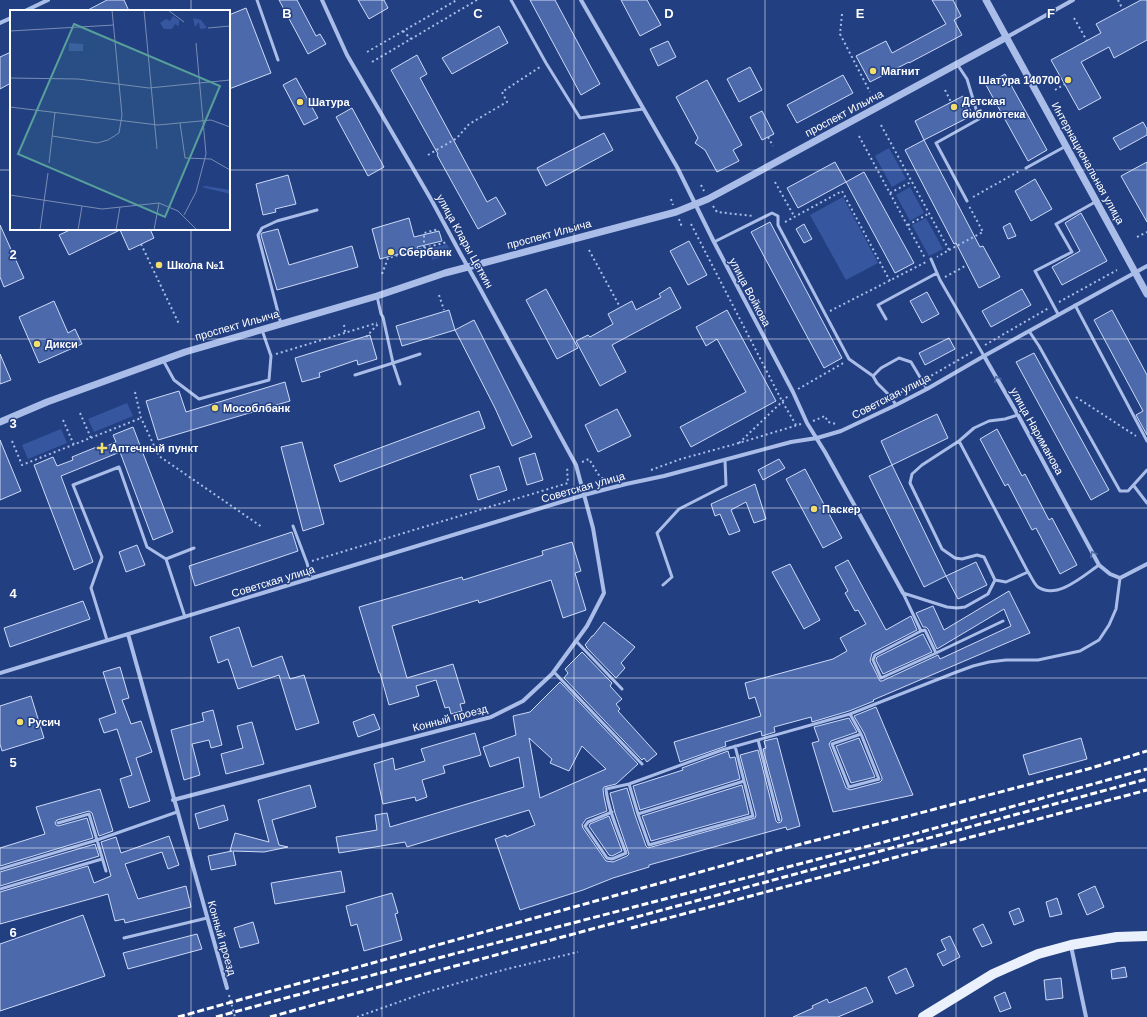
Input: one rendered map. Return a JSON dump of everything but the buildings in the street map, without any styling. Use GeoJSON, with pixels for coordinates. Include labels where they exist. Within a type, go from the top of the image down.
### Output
{"type":"FeatureCollection","features":[{"type":"Feature","properties":{"kind":"main road"},"geometry":{"type":"LineString","coordinates":[[923,1017],[993,974],[1038,954],[1071,945],[1117,937],[1147,936]]}},
{"type":"Feature","properties":{"kind":"street"},"geometry":{"type":"LineString","coordinates":[[27,10],[48,0]]}},
{"type":"Feature","properties":{"kind":"street","name":"улица Клары Цеткин"},"geometry":{"type":"LineString","coordinates":[[322,0],[347,55],[432,201],[576,465],[584,495]]}},
{"type":"Feature","properties":{"kind":"street","name":"улица Войкова"},"geometry":{"type":"LineString","coordinates":[[581,0],[677,167],[714,242],[793,392],[807,423],[817,438],[903,593]]}},
{"type":"Feature","properties":{"kind":"street","name":"Интернациональная улица"},"geometry":{"type":"LineString","coordinates":[[986,0],[1147,294]]}},
{"type":"Feature","properties":{"kind":"street","name":"проспект Ильича"},"geometry":{"type":"LineString","coordinates":[[0,422],[47,402],[185,352],[377,296],[468,266],[676,212],[708,199],[1073,0]]}},
{"type":"Feature","properties":{"kind":"street"},"geometry":{"type":"LineString","coordinates":[[0,23],[10,18]]}},
{"type":"Feature","properties":{"kind":"street","name":"Советская улица"},"geometry":{"type":"LineString","coordinates":[[0,673],[584,495],[664,476],[791,442],[817,438],[841,431],[927,389],[1058,314],[1147,266]]}},
{"type":"Feature","properties":{"kind":"street","name":"улица Нариманова"},"geometry":{"type":"LineString","coordinates":[[984,356],[1018,415],[1099,565],[1110,574],[1120,578]]}},
{"type":"Feature","properties":{"kind":"street","name":"Конный проезд"},"geometry":{"type":"LineString","coordinates":[[173,800],[491,717],[523,701],[554,672],[587,626],[604,594],[593,528],[584,495]]}},
{"type":"Feature","properties":{"kind":"street"},"geometry":{"type":"LineString","coordinates":[[1120,578],[1147,564]]}},
{"type":"Feature","properties":{"kind":"street","name":"Конный проезд"},"geometry":{"type":"LineString","coordinates":[[128,634],[173,800],[227,988]]}},
{"type":"Feature","properties":{"kind":"street"},"geometry":{"type":"LineString","coordinates":[[1071,945],[1086,1017]]}},
{"type":"Feature","properties":{"kind":"lane"},"geometry":{"type":"LineString","coordinates":[[257,0],[278,60]]}},
{"type":"Feature","properties":{"kind":"lane"},"geometry":{"type":"LineString","coordinates":[[511,0],[546,63],[580,118],[643,109]]}},
{"type":"Feature","properties":{"kind":"lane"},"geometry":{"type":"LineString","coordinates":[[957,64],[967,79],[979,119],[936,142],[966,201]]}},
{"type":"Feature","properties":{"kind":"lane"},"geometry":{"type":"LineString","coordinates":[[1026,168],[1066,146]]}},
{"type":"Feature","properties":{"kind":"lane"},"geometry":{"type":"LineString","coordinates":[[1058,314],[1035,271],[1072,252],[1056,224],[1097,201]]}},
{"type":"Feature","properties":{"kind":"lane"},"geometry":{"type":"LineString","coordinates":[[281,324],[258,235],[262,228],[277,221],[317,210]]}},
{"type":"Feature","properties":{"kind":"lane"},"geometry":{"type":"LineString","coordinates":[[714,242],[772,213],[778,216],[778,225],[849,359],[872,376],[891,397],[896,405]]}},
{"type":"Feature","properties":{"kind":"lane","name":"улица Нариманова"},"geometry":{"type":"LineString","coordinates":[[931,259],[940,280],[984,356]]}},
{"type":"Feature","properties":{"kind":"lane"},"geometry":{"type":"LineString","coordinates":[[886,319],[878,305],[937,274]]}},
{"type":"Feature","properties":{"kind":"lane"},"geometry":{"type":"LineString","coordinates":[[377,296],[393,363],[400,384]]}},
{"type":"Feature","properties":{"kind":"lane"},"geometry":{"type":"LineString","coordinates":[[1075,305],[1147,441]]}},
{"type":"Feature","properties":{"kind":"lane"},"geometry":{"type":"LineString","coordinates":[[162,360],[174,380],[199,399],[269,380],[271,356],[262,330]]}},
{"type":"Feature","properties":{"kind":"lane"},"geometry":{"type":"LineString","coordinates":[[1029,331],[1039,346],[1061,388],[1120,491],[1128,491],[1147,470]]}},
{"type":"Feature","properties":{"kind":"lane"},"geometry":{"type":"LineString","coordinates":[[355,376],[420,354]]}},
{"type":"Feature","properties":{"kind":"lane"},"geometry":{"type":"LineString","coordinates":[[872,376],[881,368],[898,358],[912,362],[927,389]]}},
{"type":"Feature","properties":{"kind":"lane"},"geometry":{"type":"LineString","coordinates":[[995,580],[984,557],[977,555],[962,559],[955,558],[942,549],[910,483],[912,474],[922,465],[959,441],[974,428],[989,421],[1005,419],[1018,415]]}},
{"type":"Feature","properties":{"kind":"lane"},"geometry":{"type":"LineString","coordinates":[[959,441],[1028,572],[1037,586],[1047,591],[1059,590],[1099,565]]}},
{"type":"Feature","properties":{"kind":"lane"},"geometry":{"type":"LineString","coordinates":[[662,586],[672,577],[657,533],[679,509],[726,485],[725,460]]}},
{"type":"Feature","properties":{"kind":"lane"},"geometry":{"type":"LineString","coordinates":[[107,640],[92,588],[102,557],[73,485],[119,467],[147,547],[166,559],[185,616]]}},
{"type":"Feature","properties":{"kind":"lane"},"geometry":{"type":"LineString","coordinates":[[1134,486],[1147,503]]}},
{"type":"Feature","properties":{"kind":"lane"},"geometry":{"type":"LineString","coordinates":[[293,526],[312,578]]}},
{"type":"Feature","properties":{"kind":"lane"},"geometry":{"type":"LineString","coordinates":[[166,559],[194,548]]}},
{"type":"Feature","properties":{"kind":"lane"},"geometry":{"type":"LineString","coordinates":[[995,580],[1006,582],[1028,572]]}},
{"type":"Feature","properties":{"kind":"lane"},"geometry":{"type":"LineString","coordinates":[[612,812],[588,822],[585,826],[607,858],[612,859],[626,853],[612,812],[607,798],[606,789],[629,784],[735,746],[850,714],[973,666],[1006,660],[1038,660],[1080,651],[1099,640],[1109,625],[1116,608],[1120,578]]}},
{"type":"Feature","properties":{"kind":"lane"},"geometry":{"type":"LineString","coordinates":[[903,593],[947,607],[965,607],[988,594],[995,580]]}},
{"type":"Feature","properties":{"kind":"lane"},"geometry":{"type":"LineString","coordinates":[[903,593],[921,631]]}},
{"type":"Feature","properties":{"kind":"lane"},"geometry":{"type":"LineString","coordinates":[[936,653],[925,630],[875,655],[873,660],[881,678],[936,653],[1003,621]]}},
{"type":"Feature","properties":{"kind":"lane"},"geometry":{"type":"LineString","coordinates":[[576,641],[622,689]]}},
{"type":"Feature","properties":{"kind":"lane"},"geometry":{"type":"LineString","coordinates":[[554,672],[642,764]]}},
{"type":"Feature","properties":{"kind":"lane"},"geometry":{"type":"LineString","coordinates":[[850,714],[861,734],[879,780],[849,787],[832,744],[861,734]]}},
{"type":"Feature","properties":{"kind":"lane"},"geometry":{"type":"LineString","coordinates":[[758,740],[779,820]]}},
{"type":"Feature","properties":{"kind":"lane"},"geometry":{"type":"LineString","coordinates":[[629,784],[649,845],[753,816],[735,746]]}},
{"type":"Feature","properties":{"kind":"lane"},"geometry":{"type":"LineString","coordinates":[[638,814],[744,781]]}},
{"type":"Feature","properties":{"kind":"lane"},"geometry":{"type":"LineString","coordinates":[[0,869],[97,840],[177,812]]}},
{"type":"Feature","properties":{"kind":"lane"},"geometry":{"type":"LineString","coordinates":[[58,823],[90,814],[106,871]]}},
{"type":"Feature","properties":{"kind":"lane"},"geometry":{"type":"LineString","coordinates":[[0,889],[102,859]]}},
{"type":"Feature","properties":{"kind":"lane"},"geometry":{"type":"LineString","coordinates":[[124,938],[207,918]]}},
{"type":"Feature","properties":{"kind":"path"},"geometry":{"type":"LineString","coordinates":[[367,52],[457,0]]}},
{"type":"Feature","properties":{"kind":"path"},"geometry":{"type":"LineString","coordinates":[[372,62],[477,0]]}},
{"type":"Feature","properties":{"kind":"path"},"geometry":{"type":"LineString","coordinates":[[1118,0],[1123,10]]}},
{"type":"Feature","properties":{"kind":"path"},"geometry":{"type":"LineString","coordinates":[[842,14],[840,34],[870,92]]}},
{"type":"Feature","properties":{"kind":"path"},"geometry":{"type":"LineString","coordinates":[[1074,18],[1087,41]]}},
{"type":"Feature","properties":{"kind":"path"},"geometry":{"type":"LineString","coordinates":[[403,31],[411,39]]}},
{"type":"Feature","properties":{"kind":"path"},"geometry":{"type":"LineString","coordinates":[[428,155],[457,138],[469,124],[507,102],[502,92],[546,63]]}},
{"type":"Feature","properties":{"kind":"path"},"geometry":{"type":"LineString","coordinates":[[1055,90],[1065,84]]}},
{"type":"Feature","properties":{"kind":"path"},"geometry":{"type":"LineString","coordinates":[[945,90],[951,102]]}},
{"type":"Feature","properties":{"kind":"path"},"geometry":{"type":"LineString","coordinates":[[881,125],[928,214],[949,250]]}},
{"type":"Feature","properties":{"kind":"path"},"geometry":{"type":"LineString","coordinates":[[825,313],[927,261],[859,136]]}},
{"type":"Feature","properties":{"kind":"path"},"geometry":{"type":"LineString","coordinates":[[768,137],[773,146]]}},
{"type":"Feature","properties":{"kind":"path"},"geometry":{"type":"LineString","coordinates":[[931,259],[983,232],[966,201],[1026,168]]}},
{"type":"Feature","properties":{"kind":"path"},"geometry":{"type":"LineString","coordinates":[[775,182],[794,216]]}},
{"type":"Feature","properties":{"kind":"path"},"geometry":{"type":"LineString","coordinates":[[890,193],[911,182]]}},
{"type":"Feature","properties":{"kind":"path"},"geometry":{"type":"LineString","coordinates":[[778,225],[842,191],[890,281]]}},
{"type":"Feature","properties":{"kind":"path"},"geometry":{"type":"LineString","coordinates":[[717,212],[765,217]]}},
{"type":"Feature","properties":{"kind":"path"},"geometry":{"type":"LineString","coordinates":[[908,225],[928,214]]}},
{"type":"Feature","properties":{"kind":"path"},"geometry":{"type":"LineString","coordinates":[[692,224],[782,401],[797,425]]}},
{"type":"Feature","properties":{"kind":"path"},"geometry":{"type":"LineString","coordinates":[[424,248],[424,233],[441,228]]}},
{"type":"Feature","properties":{"kind":"path"},"geometry":{"type":"LineString","coordinates":[[1137,237],[1147,232]]}},
{"type":"Feature","properties":{"kind":"path"},"geometry":{"type":"LineString","coordinates":[[382,274],[388,258],[448,242]]}},
{"type":"Feature","properties":{"kind":"path"},"geometry":{"type":"LineString","coordinates":[[141,244],[179,324]]}},
{"type":"Feature","properties":{"kind":"path"},"geometry":{"type":"LineString","coordinates":[[589,250],[620,307]]}},
{"type":"Feature","properties":{"kind":"path"},"geometry":{"type":"LineString","coordinates":[[940,280],[967,265]]}},
{"type":"Feature","properties":{"kind":"path"},"geometry":{"type":"LineString","coordinates":[[891,397],[922,381],[1117,270]]}},
{"type":"Feature","properties":{"kind":"path"},"geometry":{"type":"LineString","coordinates":[[439,295],[444,310]]}},
{"type":"Feature","properties":{"kind":"path"},"geometry":{"type":"LineString","coordinates":[[271,356],[380,322],[366,337]]}},
{"type":"Feature","properties":{"kind":"path"},"geometry":{"type":"LineString","coordinates":[[344,325],[345,332]]}},
{"type":"Feature","properties":{"kind":"path"},"geometry":{"type":"LineString","coordinates":[[1061,388],[1140,438]]}},
{"type":"Feature","properties":{"kind":"path"},"geometry":{"type":"LineString","coordinates":[[135,392],[142,418],[159,456],[262,527]]}},
{"type":"Feature","properties":{"kind":"path"},"geometry":{"type":"LineString","coordinates":[[80,413],[91,438]]}},
{"type":"Feature","properties":{"kind":"path"},"geometry":{"type":"LineString","coordinates":[[646,472],[681,459],[807,423],[825,416],[828,422],[836,424]]}},
{"type":"Feature","properties":{"kind":"path"},"geometry":{"type":"LineString","coordinates":[[12,442],[22,465],[142,418]]}},
{"type":"Feature","properties":{"kind":"path"},"geometry":{"type":"LineString","coordinates":[[63,420],[74,445]]}},
{"type":"Feature","properties":{"kind":"path"},"geometry":{"type":"LineString","coordinates":[[307,563],[568,483],[567,470],[589,459],[602,478],[614,480]]}},
{"type":"Feature","properties":{"kind":"path"},"geometry":{"type":"LineString","coordinates":[[357,1017],[424,993],[503,970],[578,952]]}},
{"type":"Feature","properties":{"kind":"path"},"geometry":{"type":"LineString","coordinates":[[227,988],[235,1017]]}},
{"type":"Feature","properties":{"kind":"shaded area"},"geometry":{"type":"Polygon","coordinates":[[[889,148],[906,179],[892,187],[875,156],[889,148]]]}},
{"type":"Feature","properties":{"kind":"shaded area"},"geometry":{"type":"Polygon","coordinates":[[[910,187],[924,213],[910,221],[896,195],[910,187]]]}},
{"type":"Feature","properties":{"kind":"shaded area"},"geometry":{"type":"Polygon","coordinates":[[[843,197],[878,263],[846,280],[810,215],[843,197]]]}},
{"type":"Feature","properties":{"kind":"shaded area"},"geometry":{"type":"Polygon","coordinates":[[[926,218],[943,249],[929,256],[912,225],[926,218]]]}},
{"type":"Feature","properties":{"kind":"shaded area"},"geometry":{"type":"Polygon","coordinates":[[[447,244],[452,254],[432,260],[429,249],[447,244]]]}},
{"type":"Feature","properties":{"kind":"shaded area"},"geometry":{"type":"Polygon","coordinates":[[[127,403],[133,416],[94,432],[88,419],[127,403]]]}},
{"type":"Feature","properties":{"kind":"shaded area"},"geometry":{"type":"Polygon","coordinates":[[[61,429],[67,443],[28,459],[22,445],[61,429]]]}},
{"type":"Feature","properties":{"kind":"railway"},"geometry":{"type":"LineString","coordinates":[[178,1017],[790,847],[1088,769],[1147,751]]}},
{"type":"Feature","properties":{"kind":"railway"},"geometry":{"type":"LineString","coordinates":[[216,1017],[903,837],[1147,769]]}},
{"type":"Feature","properties":{"kind":"railway"},"geometry":{"type":"LineString","coordinates":[[270,1017],[1147,779]]}},
{"type":"Feature","properties":{"kind":"railway"},"geometry":{"type":"LineString","coordinates":[[631,928],[1147,790]]}},
{"type":"Feature","properties":{"kind":"place","name":"Магнит"},"geometry":{"type":"Point","coordinates":[873,71]}},
{"type":"Feature","properties":{"kind":"place","name":"Шатура 140700"},"geometry":{"type":"Point","coordinates":[1068,80]}},
{"type":"Feature","properties":{"kind":"place","name":"Шатура"},"geometry":{"type":"Point","coordinates":[300,102]}},
{"type":"Feature","properties":{"kind":"place","name":"Детская библиотека"},"geometry":{"type":"Point","coordinates":[954,107]}},
{"type":"Feature","properties":{"kind":"place","name":"Сбербанк"},"geometry":{"type":"Point","coordinates":[391,252]}},
{"type":"Feature","properties":{"kind":"place","name":"Школа №1"},"geometry":{"type":"Point","coordinates":[159,265]}},
{"type":"Feature","properties":{"kind":"place","name":"Дикси"},"geometry":{"type":"Point","coordinates":[37,344]}},
{"type":"Feature","properties":{"kind":"place","name":"Мособлбанк"},"geometry":{"type":"Point","coordinates":[215,408]}},
{"type":"Feature","properties":{"kind":"place","name":"Аптечный пункт"},"geometry":{"type":"Point","coordinates":[102,448]}},
{"type":"Feature","properties":{"kind":"place","name":"Паскер"},"geometry":{"type":"Point","coordinates":[814,509]}},
{"type":"Feature","properties":{"kind":"place","name":"Русич"},"geometry":{"type":"Point","coordinates":[20,722]}}]}
